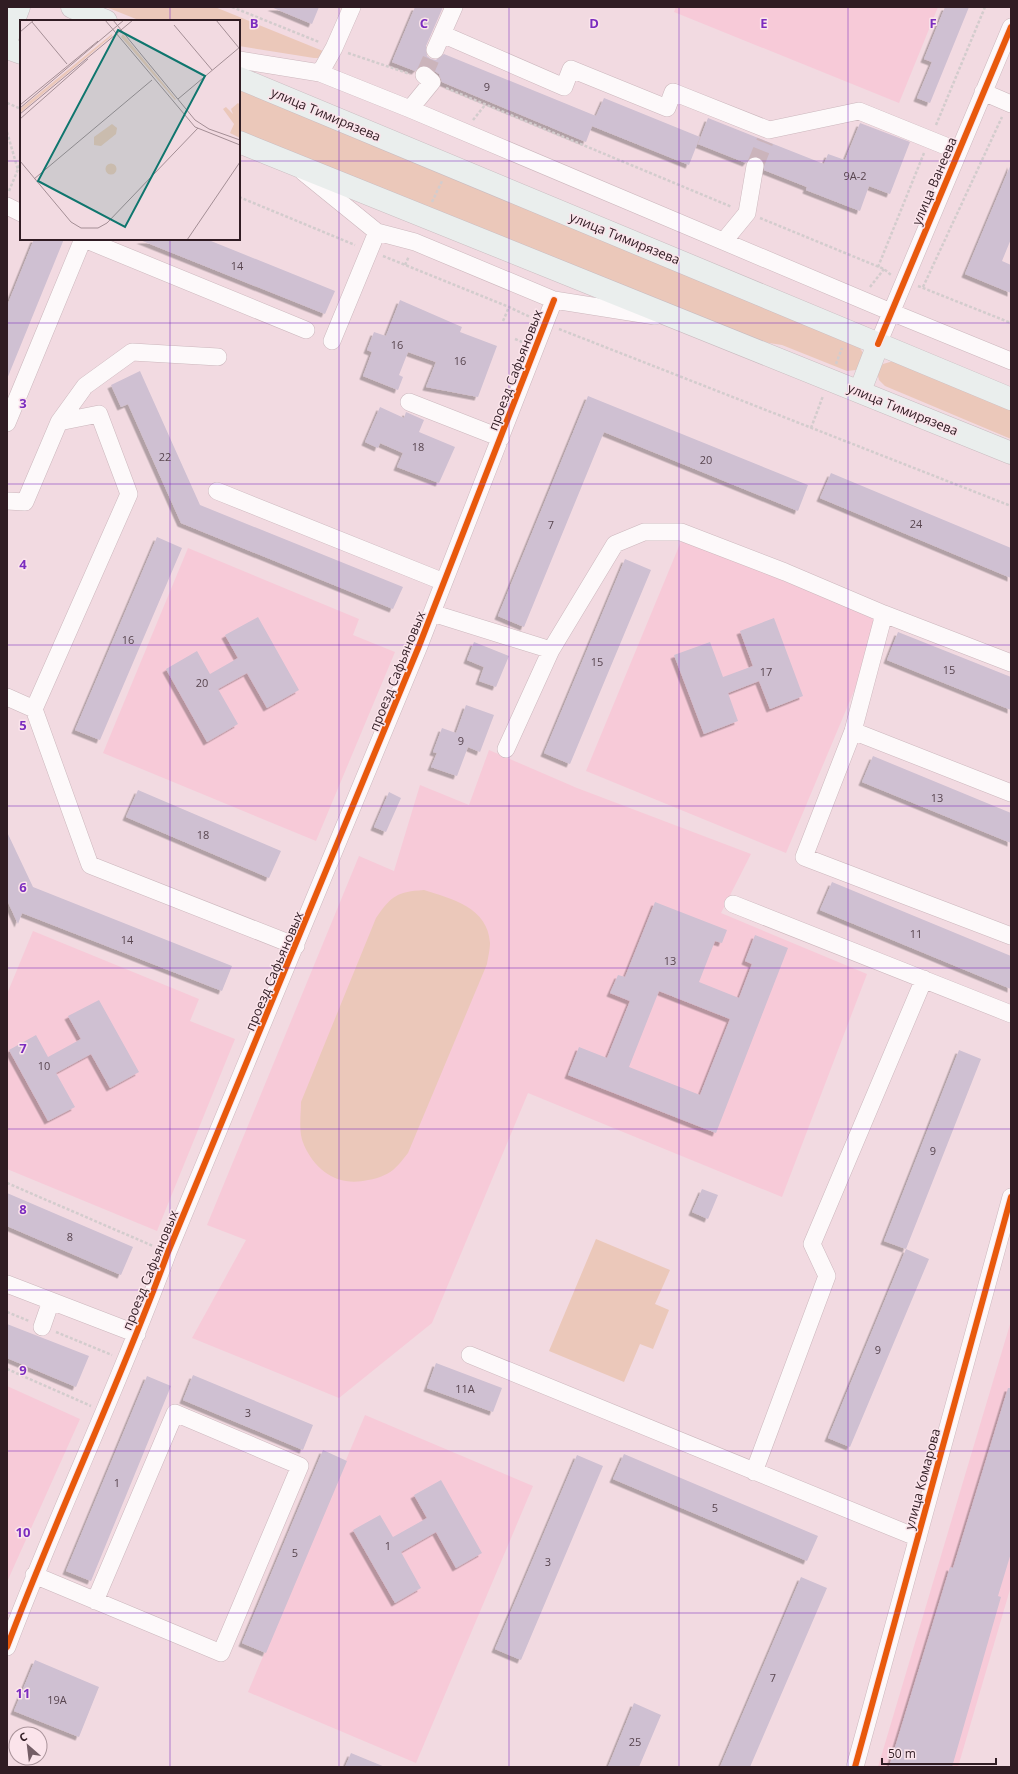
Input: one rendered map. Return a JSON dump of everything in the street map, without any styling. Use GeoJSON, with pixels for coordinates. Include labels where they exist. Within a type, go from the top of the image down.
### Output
{"type":"FeatureCollection","features":[{"type":"Feature","properties":{"kind":"main road"},"geometry":{"type":"LineString","coordinates":[[7,39],[19,7]]}},
{"type":"Feature","properties":{"kind":"main road"},"geometry":{"type":"LineString","coordinates":[[72,7],[104,20]]}},
{"type":"Feature","properties":{"kind":"main road"},"geometry":{"type":"LineString","coordinates":[[7,48],[20,53]]}},
{"type":"Feature","properties":{"kind":"main road","name":"улица Тимирязева"},"geometry":{"type":"LineString","coordinates":[[240,78],[1011,398]]}},
{"type":"Feature","properties":{"kind":"main road","name":"улица Тимирязева"},"geometry":{"type":"LineString","coordinates":[[240,142],[1011,453]]}},
{"type":"Feature","properties":{"kind":"main road"},"geometry":{"type":"LineString","coordinates":[[860,391],[878,344]]}},
{"type":"Feature","properties":{"kind":"street"},"geometry":{"type":"LineString","coordinates":[[320,73],[334,48],[352,7]]}},
{"type":"Feature","properties":{"kind":"street"},"geometry":{"type":"LineString","coordinates":[[435,50],[454,7]]}},
{"type":"Feature","properties":{"kind":"street","name":"улица Ванеева"},"geometry":{"type":"LineString","coordinates":[[878,344],[1011,27]]}},
{"type":"Feature","properties":{"kind":"street"},"geometry":{"type":"LineString","coordinates":[[442,34],[564,87],[571,69],[667,108],[673,92],[767,136],[858,111],[958,151]]}},
{"type":"Feature","properties":{"kind":"street"},"geometry":{"type":"LineString","coordinates":[[240,60],[320,73],[410,109],[891,312],[1011,361]]}},
{"type":"Feature","properties":{"kind":"street"},"geometry":{"type":"LineString","coordinates":[[410,109],[428,79]]}},
{"type":"Feature","properties":{"kind":"street"},"geometry":{"type":"LineString","coordinates":[[983,92],[1010,103]]}},
{"type":"Feature","properties":{"kind":"street"},"geometry":{"type":"LineString","coordinates":[[290,162],[377,232],[415,242],[554,300],[684,320]]}},
{"type":"Feature","properties":{"kind":"street"},"geometry":{"type":"LineString","coordinates":[[724,241],[747,213],[755,166]]}},
{"type":"Feature","properties":{"kind":"street"},"geometry":{"type":"LineString","coordinates":[[7,206],[20,212]]}},
{"type":"Feature","properties":{"kind":"street"},"geometry":{"type":"LineString","coordinates":[[332,340],[377,232]]}},
{"type":"Feature","properties":{"kind":"street"},"geometry":{"type":"LineString","coordinates":[[7,423],[84,240]]}},
{"type":"Feature","properties":{"kind":"street"},"geometry":{"type":"LineString","coordinates":[[86,240],[306,330]]}},
{"type":"Feature","properties":{"kind":"street","name":"проезд Сафьяновых"},"geometry":{"type":"LineString","coordinates":[[7,1647],[34,1576],[137,1334],[168,1252],[296,946],[432,613],[554,300]]}},
{"type":"Feature","properties":{"kind":"street"},"geometry":{"type":"LineString","coordinates":[[7,501],[26,502],[59,422],[85,386],[132,352],[218,357]]}},
{"type":"Feature","properties":{"kind":"street"},"geometry":{"type":"LineString","coordinates":[[409,402],[500,438]]}},
{"type":"Feature","properties":{"kind":"street"},"geometry":{"type":"LineString","coordinates":[[59,422],[99,414],[129,494],[34,709],[90,865],[296,946]]}},
{"type":"Feature","properties":{"kind":"street"},"geometry":{"type":"LineString","coordinates":[[217,491],[444,582]]}},
{"type":"Feature","properties":{"kind":"street"},"geometry":{"type":"LineString","coordinates":[[506,749],[551,650],[615,544],[644,532],[681,532],[785,572],[884,614],[1011,663]]}},
{"type":"Feature","properties":{"kind":"street"},"geometry":{"type":"LineString","coordinates":[[432,613],[551,650]]}},
{"type":"Feature","properties":{"kind":"street"},"geometry":{"type":"LineString","coordinates":[[884,614],[853,731],[804,857],[1011,936]]}},
{"type":"Feature","properties":{"kind":"street"},"geometry":{"type":"LineString","coordinates":[[7,697],[34,709]]}},
{"type":"Feature","properties":{"kind":"street"},"geometry":{"type":"LineString","coordinates":[[853,731],[1011,793]]}},
{"type":"Feature","properties":{"kind":"street"},"geometry":{"type":"LineString","coordinates":[[733,904],[1011,1014]]}},
{"type":"Feature","properties":{"kind":"street"},"geometry":{"type":"LineString","coordinates":[[754,1472],[827,1276],[812,1244],[924,979]]}},
{"type":"Feature","properties":{"kind":"street","name":"улица Комарова"},"geometry":{"type":"LineString","coordinates":[[854,1767],[1011,1197]]}},
{"type":"Feature","properties":{"kind":"street"},"geometry":{"type":"LineString","coordinates":[[7,1284],[137,1334]]}},
{"type":"Feature","properties":{"kind":"street"},"geometry":{"type":"LineString","coordinates":[[42,1327],[51,1301]]}},
{"type":"Feature","properties":{"kind":"street"},"geometry":{"type":"LineString","coordinates":[[470,1355],[918,1538]]}},
{"type":"Feature","properties":{"kind":"street"},"geometry":{"type":"LineString","coordinates":[[34,1576],[221,1652],[300,1466],[175,1413],[96,1601]]}},
{"type":"Feature","properties":{"kind":"path"},"geometry":{"type":"LineString","coordinates":[[232,7],[334,48],[428,79],[884,269],[902,284],[923,287],[1011,323]]}},
{"type":"Feature","properties":{"kind":"path"},"geometry":{"type":"LineString","coordinates":[[7,103],[20,109]]}},
{"type":"Feature","properties":{"kind":"path"},"geometry":{"type":"LineString","coordinates":[[923,287],[1010,103]]}},
{"type":"Feature","properties":{"kind":"path"},"geometry":{"type":"LineString","coordinates":[[7,132],[18,170]]}},
{"type":"Feature","properties":{"kind":"path"},"geometry":{"type":"LineString","coordinates":[[7,196],[20,165]]}},
{"type":"Feature","properties":{"kind":"path"},"geometry":{"type":"LineString","coordinates":[[240,197],[509,307],[545,324],[1011,506]]}},
{"type":"Feature","properties":{"kind":"path"},"geometry":{"type":"LineString","coordinates":[[503,321],[509,307]]}},
{"type":"Feature","properties":{"kind":"path"},"geometry":{"type":"LineString","coordinates":[[7,1183],[168,1252]]}},
{"type":"Feature","properties":{"kind":"path"},"geometry":{"type":"LineString","coordinates":[[7,1312],[126,1360]]}},
{"type":"Feature","properties":{"kind":"path"},"geometry":{"type":"LineString","coordinates":[[7,1369],[104,1412]]}},
{"type":"Feature","properties":{"kind":"shaded area"},"geometry":{"type":"Polygon","coordinates":[[[106,7],[215,7],[323,51],[318,58],[314,58],[240,46],[240,20],[138,20],[106,7]]]}},
{"type":"Feature","properties":{"kind":"shaded area"},"geometry":{"type":"Polygon","coordinates":[[[676,7],[938,7],[899,103],[674,12],[676,7]]]}},
{"type":"Feature","properties":{"kind":"shaded area"},"geometry":{"type":"Polygon","coordinates":[[[240,88],[858,345],[863,353],[861,363],[856,370],[847,371],[782,345],[763,342],[240,132],[240,88]]]}},
{"type":"Feature","properties":{"kind":"shaded area"},"geometry":{"type":"Polygon","coordinates":[[[897,360],[1011,407],[1011,439],[885,386],[879,380],[877,372],[883,364],[897,360]]]}},
{"type":"Feature","properties":{"kind":"shaded area"},"geometry":{"type":"Polygon","coordinates":[[[682,539],[874,618],[862,672],[786,853],[586,771],[682,539]]]}},
{"type":"Feature","properties":{"kind":"shaded area"},"geometry":{"type":"Polygon","coordinates":[[[188,548],[359,619],[353,635],[395,652],[316,841],[103,753],[188,548]]]}},
{"type":"Feature","properties":{"kind":"shaded area"},"geometry":{"type":"Polygon","coordinates":[[[489,750],[577,788],[751,854],[721,913],[867,974],[782,1197],[528,1093],[432,1323],[339,1398],[192,1338],[246,1240],[207,1225],[359,856],[394,871],[420,785],[469,805],[489,750]]]}},
{"type":"Feature","properties":{"kind":"shaded area"},"geometry":{"type":"Polygon","coordinates":[[[424,890],[457,901],[476,913],[483,921],[488,931],[490,943],[487,964],[408,1153],[388,1174],[357,1182],[338,1179],[322,1170],[315,1163],[304,1145],[300,1129],[301,1102],[376,918],[386,904],[396,896],[407,892],[424,890]]]}},
{"type":"Feature","properties":{"kind":"shaded area"},"geometry":{"type":"Polygon","coordinates":[[[33,931],[199,999],[190,1021],[235,1039],[157,1231],[7,1169],[7,994],[33,931]]]}},
{"type":"Feature","properties":{"kind":"shaded area"},"geometry":{"type":"Polygon","coordinates":[[[596,1239],[670,1270],[655,1304],[669,1310],[653,1349],[640,1344],[624,1382],[549,1351],[596,1239]]]}},
{"type":"Feature","properties":{"kind":"shaded area"},"geometry":{"type":"Polygon","coordinates":[[[1011,1321],[1011,1586],[958,1767],[878,1767],[1011,1321]]]}},
{"type":"Feature","properties":{"kind":"shaded area"},"geometry":{"type":"Polygon","coordinates":[[[7,1386],[80,1419],[7,1582],[7,1386]]]}},
{"type":"Feature","properties":{"kind":"shaded area"},"geometry":{"type":"Polygon","coordinates":[[[365,1415],[533,1486],[416,1763],[248,1692],[365,1415]]]}},
{"type":"Feature","properties":{"kind":"building"},"geometry":{"type":"Polygon","coordinates":[[[271,7],[319,7],[312,24],[271,7]]]}},
{"type":"Feature","properties":{"kind":"building"},"geometry":{"type":"Polygon","coordinates":[[[415,7],[443,7],[426,46],[427,56],[431,59],[436,60],[444,54],[596,116],[604,98],[700,137],[689,165],[592,126],[586,142],[442,82],[439,74],[426,65],[420,66],[415,71],[392,62],[415,7]]]}},
{"type":"Feature","properties":{"kind":"building"},"geometry":{"type":"Polygon","coordinates":[[[945,7],[969,7],[930,103],[917,98],[932,62],[924,59],[945,7]]]}},
{"type":"Feature","properties":{"kind":"building"},"geometry":{"type":"Polygon","coordinates":[[[708,118],[824,164],[828,154],[845,160],[860,123],[910,142],[890,194],[869,186],[860,211],[806,190],[807,187],[764,170],[764,162],[757,156],[751,157],[746,163],[698,144],[708,118]]]}},
{"type":"Feature","properties":{"kind":"building"},"geometry":{"type":"Polygon","coordinates":[[[1011,164],[1011,239],[1002,261],[1011,265],[1011,293],[965,274],[1011,164]]]}},
{"type":"Feature","properties":{"kind":"building"},"geometry":{"type":"Polygon","coordinates":[[[34,240],[64,240],[7,379],[7,306],[34,240]]]}},
{"type":"Feature","properties":{"kind":"building"},"geometry":{"type":"Polygon","coordinates":[[[140,240],[208,240],[335,291],[325,314],[140,240]]]}},
{"type":"Feature","properties":{"kind":"building"},"geometry":{"type":"Polygon","coordinates":[[[400,300],[462,327],[460,332],[497,346],[478,397],[426,387],[436,362],[408,352],[399,375],[403,377],[398,390],[363,376],[372,352],[367,350],[374,332],[386,336],[400,300]]]}},
{"type":"Feature","properties":{"kind":"building"},"geometry":{"type":"Polygon","coordinates":[[[140,371],[200,505],[403,587],[393,609],[181,523],[128,404],[121,407],[111,385],[140,371]]]}},
{"type":"Feature","properties":{"kind":"building"},"geometry":{"type":"Polygon","coordinates":[[[588,396],[808,485],[798,511],[604,432],[524,627],[498,616],[588,396]]]}},
{"type":"Feature","properties":{"kind":"building"},"geometry":{"type":"Polygon","coordinates":[[[380,407],[404,418],[406,412],[424,420],[419,432],[455,447],[439,483],[397,467],[403,453],[380,443],[378,448],[365,442],[380,407]]]}},
{"type":"Feature","properties":{"kind":"building"},"geometry":{"type":"Polygon","coordinates":[[[831,473],[1011,548],[1011,578],[820,498],[831,473]]]}},
{"type":"Feature","properties":{"kind":"building"},"geometry":{"type":"Polygon","coordinates":[[[157,537],[182,548],[100,740],[75,730],[157,537]]]}},
{"type":"Feature","properties":{"kind":"building"},"geometry":{"type":"Polygon","coordinates":[[[625,559],[651,570],[570,764],[544,753],[625,559]]]}},
{"type":"Feature","properties":{"kind":"building"},"geometry":{"type":"Polygon","coordinates":[[[258,617],[299,690],[267,708],[247,673],[218,689],[238,724],[207,742],[166,669],[197,651],[210,674],[238,658],[225,635],[258,617]]]}},
{"type":"Feature","properties":{"kind":"building"},"geometry":{"type":"Polygon","coordinates":[[[774,618],[803,696],[770,709],[759,681],[728,693],[738,721],[704,734],[674,655],[710,642],[723,677],[753,666],[740,631],[774,618]]]}},
{"type":"Feature","properties":{"kind":"building"},"geometry":{"type":"Polygon","coordinates":[[[898,632],[1011,677],[1011,710],[887,660],[898,632]]]}},
{"type":"Feature","properties":{"kind":"building"},"geometry":{"type":"Polygon","coordinates":[[[474,642],[509,656],[496,687],[479,681],[484,667],[467,660],[474,642]]]}},
{"type":"Feature","properties":{"kind":"building"},"geometry":{"type":"Polygon","coordinates":[[[466,705],[494,715],[480,752],[468,747],[457,776],[431,767],[437,753],[433,752],[442,728],[456,733],[466,705]]]}},
{"type":"Feature","properties":{"kind":"building"},"geometry":{"type":"Polygon","coordinates":[[[873,756],[1011,813],[1011,843],[862,782],[873,756]]]}},
{"type":"Feature","properties":{"kind":"building"},"geometry":{"type":"Polygon","coordinates":[[[138,790],[281,851],[269,878],[126,817],[138,790]]]}},
{"type":"Feature","properties":{"kind":"building"},"geometry":{"type":"Polygon","coordinates":[[[389,792],[401,798],[386,832],[374,827],[389,792]]]}},
{"type":"Feature","properties":{"kind":"building"},"geometry":{"type":"Polygon","coordinates":[[[7,832],[33,887],[232,966],[222,991],[22,913],[18,924],[7,900],[7,832]]]}},
{"type":"Feature","properties":{"kind":"building"},"geometry":{"type":"Polygon","coordinates":[[[832,882],[1011,956],[1011,989],[820,910],[832,882]]]}},
{"type":"Feature","properties":{"kind":"building"},"geometry":{"type":"Polygon","coordinates":[[[655,902],[727,930],[722,943],[715,941],[699,982],[739,998],[752,964],[745,961],[755,935],[788,948],[716,1133],[568,1075],[579,1047],[607,1058],[630,1001],[610,993],[618,975],[625,977],[655,902]],[[659,991],[629,1067],[700,1095],[730,1019],[659,991]]]}},
{"type":"Feature","properties":{"kind":"building"},"geometry":{"type":"Polygon","coordinates":[[[99,1000],[139,1072],[110,1088],[91,1054],[56,1073],[75,1107],[48,1121],[9,1050],[36,1035],[48,1057],[81,1039],[68,1016],[99,1000]]]}},
{"type":"Feature","properties":{"kind":"building"},"geometry":{"type":"Polygon","coordinates":[[[959,1050],[981,1059],[906,1249],[884,1241],[959,1050]]]}},
{"type":"Feature","properties":{"kind":"building"},"geometry":{"type":"Polygon","coordinates":[[[702,1189],[718,1195],[708,1219],[692,1212],[702,1189]]]}},
{"type":"Feature","properties":{"kind":"building"},"geometry":{"type":"Polygon","coordinates":[[[7,1193],[133,1247],[121,1275],[7,1226],[7,1193]]]}},
{"type":"Feature","properties":{"kind":"building"},"geometry":{"type":"Polygon","coordinates":[[[906,1249],[929,1259],[850,1447],[828,1438],[906,1249]]]}},
{"type":"Feature","properties":{"kind":"building"},"geometry":{"type":"Polygon","coordinates":[[[7,1324],[89,1356],[76,1387],[7,1358],[7,1324]]]}},
{"type":"Feature","properties":{"kind":"building"},"geometry":{"type":"Polygon","coordinates":[[[436,1363],[502,1388],[493,1412],[427,1388],[436,1363]]]}},
{"type":"Feature","properties":{"kind":"building"},"geometry":{"type":"Polygon","coordinates":[[[193,1375],[313,1425],[303,1450],[183,1400],[193,1375]]]}},
{"type":"Feature","properties":{"kind":"building"},"geometry":{"type":"Polygon","coordinates":[[[147,1376],[171,1386],[91,1581],[66,1571],[147,1376]]]}},
{"type":"Feature","properties":{"kind":"building"},"geometry":{"type":"Polygon","coordinates":[[[1008,1388],[1011,1388],[1011,1553],[998,1596],[1001,1597],[952,1767],[889,1767],[950,1567],[953,1568],[1008,1388]]]}},
{"type":"Feature","properties":{"kind":"building"},"geometry":{"type":"Polygon","coordinates":[[[323,1450],[347,1461],[266,1653],[242,1643],[323,1450]]]}},
{"type":"Feature","properties":{"kind":"building"},"geometry":{"type":"Polygon","coordinates":[[[624,1454],[818,1536],[807,1561],[613,1479],[624,1454]]]}},
{"type":"Feature","properties":{"kind":"building"},"geometry":{"type":"Polygon","coordinates":[[[577,1455],[603,1466],[521,1660],[495,1649],[577,1455]]]}},
{"type":"Feature","properties":{"kind":"building"},"geometry":{"type":"Polygon","coordinates":[[[441,1480],[482,1553],[456,1568],[436,1532],[401,1552],[421,1588],[395,1603],[353,1530],[380,1515],[393,1537],[427,1518],[414,1495],[441,1480]]]}},
{"type":"Feature","properties":{"kind":"building"},"geometry":{"type":"Polygon","coordinates":[[[801,1577],[827,1588],[750,1767],[720,1767],[801,1577]]]}},
{"type":"Feature","properties":{"kind":"building"},"geometry":{"type":"Polygon","coordinates":[[[35,1660],[99,1687],[79,1737],[14,1711],[35,1660]]]}},
{"type":"Feature","properties":{"kind":"building"},"geometry":{"type":"Polygon","coordinates":[[[634,1703],[661,1715],[639,1767],[608,1767],[634,1703]]]}},
{"type":"Feature","properties":{"kind":"building"},"geometry":{"type":"Polygon","coordinates":[[[351,1753],[385,1767],[345,1767],[351,1753]]]}},
{"type":"Feature","properties":{"kind":"tunnel"},"geometry":{"type":"LineString","coordinates":[[424,75],[435,50]]}},
{"type":"Feature","properties":{"kind":"tunnel"},"geometry":{"type":"LineString","coordinates":[[755,166],[765,141]]}},
{"type":"Feature","properties":{"kind":"cycle path"},"geometry":{"type":"LineString","coordinates":[[878,344],[1011,27]]}},
{"type":"Feature","properties":{"kind":"cycle path"},"geometry":{"type":"LineString","coordinates":[[7,1647],[46,1548],[129,1352],[168,1252],[419,646],[554,300]]}},
{"type":"Feature","properties":{"kind":"cycle path"},"geometry":{"type":"LineString","coordinates":[[855,1767],[1011,1197]]}}]}
